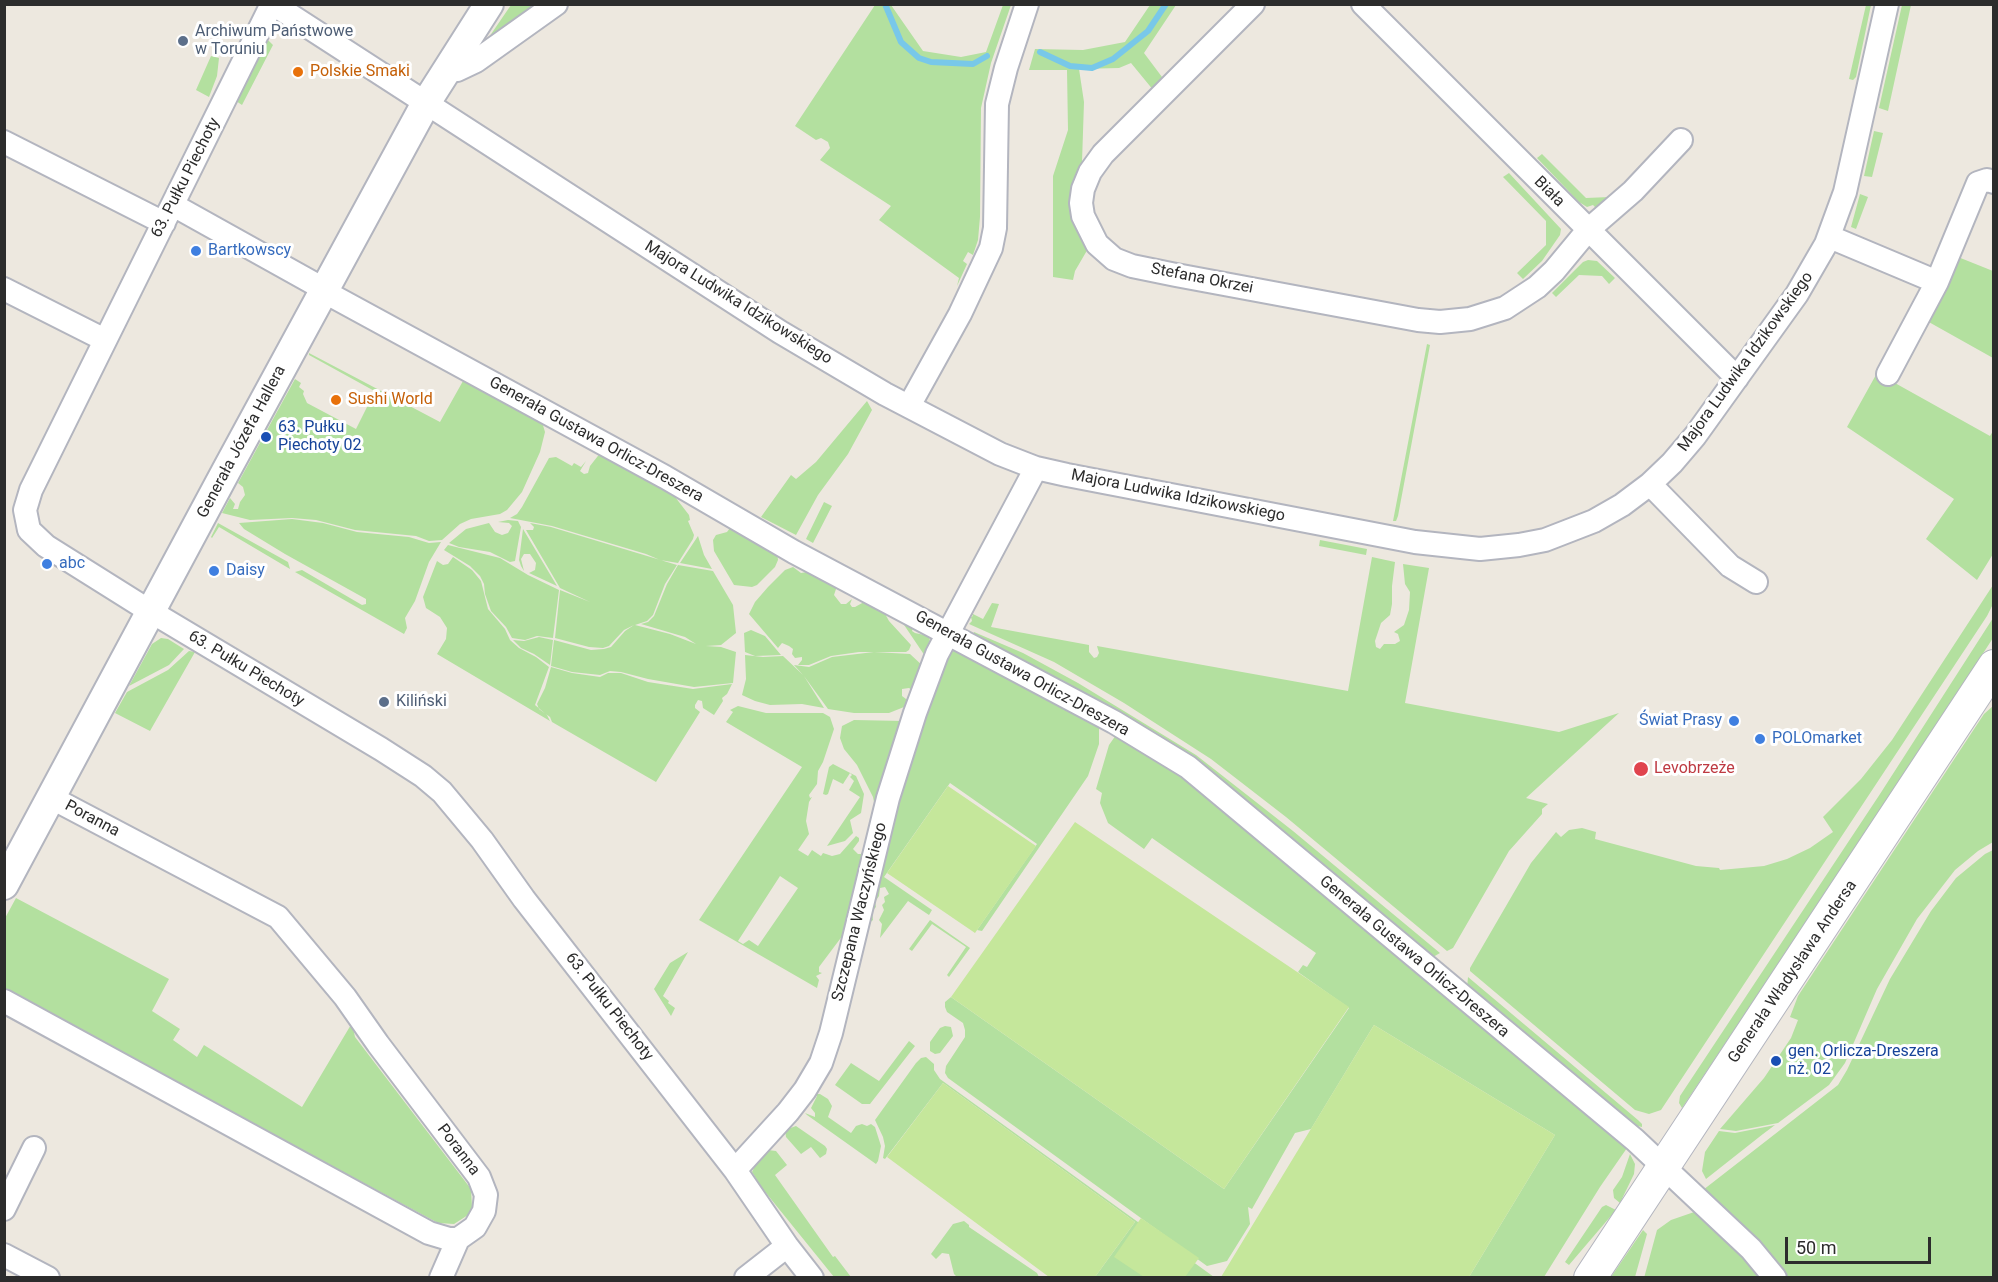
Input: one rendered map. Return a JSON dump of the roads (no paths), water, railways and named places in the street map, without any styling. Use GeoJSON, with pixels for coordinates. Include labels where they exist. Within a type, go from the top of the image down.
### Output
{"type":"FeatureCollection","features":[{"type":"Feature","properties":{"kind":"main road","name":"Generała Władysława Andersa"},"geometry":{"type":"LineString","coordinates":[[1590,1278],[1994,666]]}},
{"type":"Feature","properties":{"kind":"street","name":"Majora Ludwika Idzikowskiego"},"geometry":{"type":"LineString","coordinates":[[273,4],[780,332],[993,451],[1036,468],[1415,542],[1466,549],[1519,545],[1556,537],[1604,516],[1650,484],[1687,446],[1803,284],[1830,237],[1845,192],[1887,4]]}},
{"type":"Feature","properties":{"kind":"street","name":"63. Pułku Piechoty"},"geometry":{"type":"LineString","coordinates":[[273,4],[31,490],[25,515],[29,530],[46,546],[151,612],[381,749],[418,772],[442,792],[482,840],[531,908],[735,1170],[812,1278]]}},
{"type":"Feature","properties":{"kind":"street","name":"Generała Józefa Hallera"},"geometry":{"type":"LineString","coordinates":[[4,885],[426,103],[489,4]]}},
{"type":"Feature","properties":{"kind":"street"},"geometry":{"type":"LineString","coordinates":[[446,71],[458,70],[476,61],[556,4]]}},
{"type":"Feature","properties":{"kind":"street"},"geometry":{"type":"LineString","coordinates":[[909,406],[960,314],[991,248],[995,223],[997,104],[1006,68],[1028,4]]}},
{"type":"Feature","properties":{"kind":"street","name":"Stefana Okrzei"},"geometry":{"type":"LineString","coordinates":[[1253,4],[1093,166],[1083,189],[1082,213],[1097,244],[1110,256],[1129,265],[1176,275],[1418,320],[1449,322],[1464,320],[1493,313],[1525,296],[1554,271],[1588,230],[1633,190],[1681,140]]}},
{"type":"Feature","properties":{"kind":"street","name":"Biała"},"geometry":{"type":"LineString","coordinates":[[1363,4],[1737,378]]}},
{"type":"Feature","properties":{"kind":"street","name":"Generała Gustawa Orlicz-Dreszera"},"geometry":{"type":"LineString","coordinates":[[4,142],[169,214],[313,283],[325,292],[665,477],[794,552],[1114,722],[1188,767],[1635,1140],[1751,1249],[1775,1278]]}},
{"type":"Feature","properties":{"kind":"street"},"geometry":{"type":"LineString","coordinates":[[1888,374],[1937,282],[1978,183],[1987,180],[1994,182]]}},
{"type":"Feature","properties":{"kind":"street"},"geometry":{"type":"LineString","coordinates":[[1830,237],[1937,282]]}},
{"type":"Feature","properties":{"kind":"street"},"geometry":{"type":"LineString","coordinates":[[4,289],[105,340]]}},
{"type":"Feature","properties":{"kind":"street","name":"Szczepana Waczyńskiego"},"geometry":{"type":"LineString","coordinates":[[735,1170],[797,1101],[821,1063],[831,1033],[888,798],[915,713],[947,633],[1036,468]]}},
{"type":"Feature","properties":{"kind":"street"},"geometry":{"type":"LineString","coordinates":[[1650,484],[1730,566],[1756,582]]}},
{"type":"Feature","properties":{"kind":"street","name":"Poranna"},"geometry":{"type":"LineString","coordinates":[[50,797],[278,917],[345,996],[483,1185],[486,1196],[484,1211],[475,1227],[458,1239]]}},
{"type":"Feature","properties":{"kind":"street"},"geometry":{"type":"LineString","coordinates":[[4,1001],[418,1228],[440,1237],[458,1239],[441,1278]]}},
{"type":"Feature","properties":{"kind":"street"},"geometry":{"type":"LineString","coordinates":[[4,1209],[34,1148]]}},
{"type":"Feature","properties":{"kind":"street"},"geometry":{"type":"LineString","coordinates":[[746,1278],[787,1246]]}},
{"type":"Feature","properties":{"kind":"street"},"geometry":{"type":"LineString","coordinates":[[4,1255],[48,1278]]}},
{"type":"Feature","properties":{"kind":"waterway"},"geometry":{"type":"LineString","coordinates":[[885,4],[901,42],[919,58],[931,62],[973,64],[987,56]]}},
{"type":"Feature","properties":{"kind":"waterway"},"geometry":{"type":"LineString","coordinates":[[1040,52],[1070,66],[1092,68],[1113,59],[1148,31],[1166,4]]}},
{"type":"Feature","properties":{"kind":"place","name":"Archiwum Państwowe w Toruniu"},"geometry":{"type":"Point","coordinates":[183,41]}},
{"type":"Feature","properties":{"kind":"place","name":"Polskie Smaki"},"geometry":{"type":"Point","coordinates":[298,72]}},
{"type":"Feature","properties":{"kind":"place","name":"Bartkowscy"},"geometry":{"type":"Point","coordinates":[196,251]}},
{"type":"Feature","properties":{"kind":"place","name":"Sushi World"},"geometry":{"type":"Point","coordinates":[336,400]}},
{"type":"Feature","properties":{"kind":"place","name":"63. Pułku Piechoty 02"},"geometry":{"type":"Point","coordinates":[266,437]}},
{"type":"Feature","properties":{"kind":"place","name":"abc"},"geometry":{"type":"Point","coordinates":[47,564]}},
{"type":"Feature","properties":{"kind":"place","name":"Daisy"},"geometry":{"type":"Point","coordinates":[214,571]}},
{"type":"Feature","properties":{"kind":"place","name":"Kiliński"},"geometry":{"type":"Point","coordinates":[384,702]}},
{"type":"Feature","properties":{"kind":"place","name":"Świat Prasy"},"geometry":{"type":"Point","coordinates":[1734,721]}},
{"type":"Feature","properties":{"kind":"place","name":"POLOmarket"},"geometry":{"type":"Point","coordinates":[1760,739]}},
{"type":"Feature","properties":{"kind":"place","name":"Levobrzeże"},"geometry":{"type":"Point","coordinates":[1641,769]}},
{"type":"Feature","properties":{"kind":"place","name":"gen. Orlicza-Dreszera nż. 02"},"geometry":{"type":"Point","coordinates":[1776,1061]}}]}
